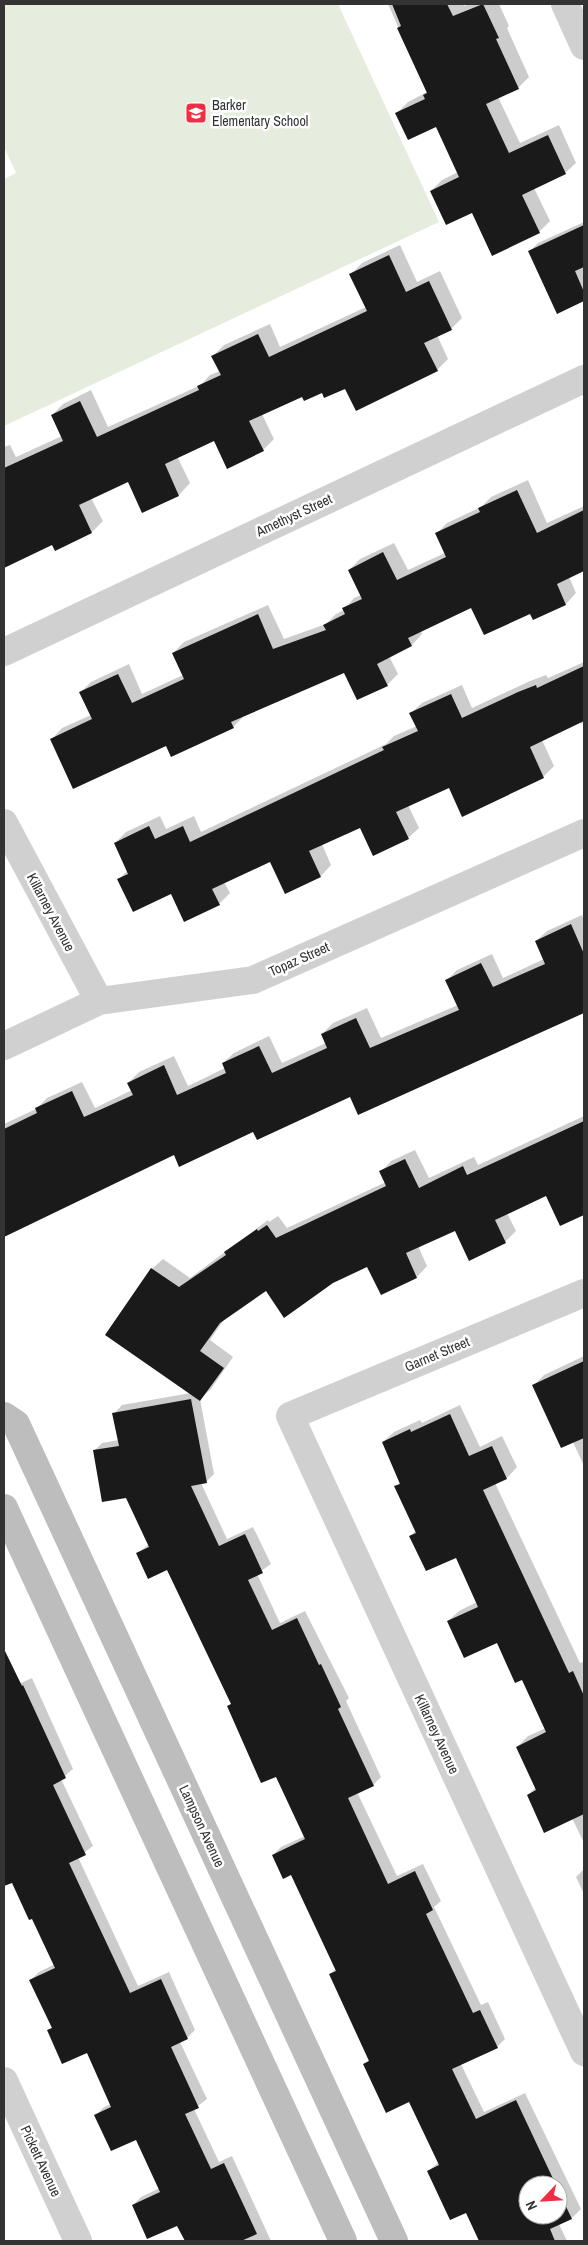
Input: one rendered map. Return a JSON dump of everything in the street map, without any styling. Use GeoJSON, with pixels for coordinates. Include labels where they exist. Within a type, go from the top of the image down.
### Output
{"type":"FeatureCollection","features":[{"type":"Feature","properties":{"kind":"main road","name":"Lampson Avenue"},"geometry":{"type":"LineString","coordinates":[[4,1416],[16,1424],[394,2241]]}},
{"type":"Feature","properties":{"kind":"main road"},"geometry":{"type":"LineString","coordinates":[[4,1508],[342,2241]]}},
{"type":"Feature","properties":{"kind":"street"},"geometry":{"type":"LineString","coordinates":[[565,4],[584,46]]}},
{"type":"Feature","properties":{"kind":"street","name":"Amethyst Street"},"geometry":{"type":"LineString","coordinates":[[4,652],[584,379]]}},
{"type":"Feature","properties":{"kind":"street","name":"Killarney Avenue"},"geometry":{"type":"LineString","coordinates":[[4,823],[99,1001]]}},
{"type":"Feature","properties":{"kind":"street","name":"Topaz Street"},"geometry":{"type":"LineString","coordinates":[[4,1046],[99,1001],[253,980],[584,833]]}},
{"type":"Feature","properties":{"kind":"street","name":"Garnet Street"},"geometry":{"type":"LineString","coordinates":[[290,1416],[584,1292]]}},
{"type":"Feature","properties":{"kind":"street","name":"Killarney Avenue"},"geometry":{"type":"LineString","coordinates":[[290,1416],[584,2052]]}},
{"type":"Feature","properties":{"kind":"street","name":"Pickett Avenue"},"geometry":{"type":"LineString","coordinates":[[4,2081],[78,2241]]}},
{"type":"Feature","properties":{"kind":"shaded area","name":"Barker Elementary School"},"geometry":{"type":"Polygon","coordinates":[[[4,4],[338,4],[439,222],[4,426],[4,179],[16,173],[4,147],[4,4]]]}},
{"type":"Feature","properties":{"kind":"building"},"geometry":{"type":"Polygon","coordinates":[[[392,4],[447,4],[453,16],[483,4],[499,38],[496,39],[519,89],[486,104],[509,153],[548,135],[566,174],[522,195],[540,233],[492,256],[472,213],[446,225],[430,191],[459,177],[436,127],[408,140],[395,113],[425,99],[423,95],[427,93],[397,28],[401,26],[392,4]]]}},
{"type":"Feature","properties":{"kind":"building"},"geometry":{"type":"Polygon","coordinates":[[[584,225],[584,267],[575,271],[584,292],[584,301],[557,314],[528,251],[584,225]]]}},
{"type":"Feature","properties":{"kind":"building"},"geometry":{"type":"Polygon","coordinates":[[[389,255],[406,292],[429,281],[452,330],[424,343],[438,371],[356,411],[345,389],[324,398],[322,393],[304,401],[302,397],[249,421],[264,451],[227,469],[214,441],[165,464],[179,496],[142,513],[128,482],[79,505],[92,533],[55,551],[52,545],[4,568],[4,468],[63,441],[51,415],[80,401],[97,437],[199,390],[197,386],[221,375],[211,356],[258,334],[269,357],[367,311],[349,274],[389,255]]]}},
{"type":"Feature","properties":{"kind":"building"},"geometry":{"type":"Polygon","coordinates":[[[517,490],[537,533],[584,510],[584,571],[557,584],[566,605],[533,620],[530,614],[484,635],[471,608],[408,638],[412,646],[377,664],[388,686],[357,700],[344,673],[231,722],[234,728],[171,757],[166,746],[73,789],[50,739],[92,719],[79,692],[118,674],[132,703],[184,679],[172,653],[258,614],[273,649],[326,630],[323,625],[345,614],[342,608],[362,599],[348,570],[383,552],[397,580],[446,557],[435,533],[480,512],[478,508],[517,490]]]}},
{"type":"Feature","properties":{"kind":"building"},"geometry":{"type":"Polygon","coordinates":[[[584,666],[584,721],[530,747],[544,778],[462,817],[449,788],[396,812],[409,839],[373,856],[360,828],[309,851],[321,877],[285,894],[270,862],[212,889],[220,905],[184,922],[171,894],[133,912],[117,879],[128,874],[114,843],[149,826],[155,839],[183,826],[190,842],[384,750],[382,747],[418,731],[409,713],[451,694],[462,718],[518,692],[536,685],[537,688],[584,666]]]}},
{"type":"Feature","properties":{"kind":"building"},"geometry":{"type":"Polygon","coordinates":[[[571,924],[584,954],[584,1013],[358,1115],[350,1097],[257,1140],[253,1132],[179,1167],[174,1155],[4,1237],[4,1129],[37,1113],[35,1108],[72,1091],[84,1117],[133,1095],[127,1083],[164,1065],[177,1095],[226,1073],[222,1063],[259,1046],[272,1073],[327,1048],[321,1034],[356,1018],[370,1048],[459,1010],[445,980],[481,963],[493,987],[545,964],[535,941],[571,924]]]}},
{"type":"Feature","properties":{"kind":"building"},"geometry":{"type":"Polygon","coordinates":[[[584,1121],[584,1215],[560,1226],[546,1196],[495,1220],[506,1243],[469,1261],[455,1231],[406,1253],[417,1278],[381,1295],[367,1267],[333,1283],[284,1318],[266,1291],[220,1323],[200,1351],[224,1368],[200,1401],[105,1335],[151,1268],[179,1287],[226,1255],[224,1252],[257,1229],[258,1231],[267,1225],[276,1238],[386,1186],[379,1171],[405,1159],[419,1188],[463,1166],[467,1175],[584,1121]]]}},
{"type":"Feature","properties":{"kind":"building"},"geometry":{"type":"Polygon","coordinates":[[[584,1361],[584,1438],[561,1448],[532,1385],[584,1361]]]}},
{"type":"Feature","properties":{"kind":"building"},"geometry":{"type":"Polygon","coordinates":[[[191,1399],[207,1483],[191,1486],[219,1546],[245,1534],[263,1573],[248,1580],[272,1630],[297,1618],[319,1665],[321,1664],[341,1707],[338,1709],[374,1786],[348,1798],[388,1884],[415,1871],[433,1910],[426,1914],[473,2013],[480,2010],[498,2048],[452,2069],[476,2119],[516,2100],[551,2175],[518,2175],[518,2225],[559,2225],[550,2229],[555,2241],[479,2241],[466,2213],[450,2220],[427,2171],[439,2165],[409,2102],[386,2113],[363,2064],[369,2061],[329,1974],[336,1971],[291,1875],[283,1879],[272,1855],[305,1839],[276,1777],[261,1783],[227,1706],[231,1704],[167,1570],[148,1579],[136,1553],[149,1547],[126,1498],[102,1502],[93,1450],[119,1446],[112,1413],[191,1399]]]}},
{"type":"Feature","properties":{"kind":"building"},"geometry":{"type":"Polygon","coordinates":[[[450,1414],[469,1456],[492,1446],[507,1479],[483,1490],[569,1673],[573,1671],[584,1696],[584,1814],[544,1833],[527,1795],[536,1790],[516,1747],[546,1732],[522,1680],[515,1683],[497,1643],[464,1658],[447,1621],[478,1607],[456,1558],[426,1571],[409,1536],[416,1533],[394,1486],[400,1484],[382,1442],[410,1429],[411,1432],[450,1414]]]}},
{"type":"Feature","properties":{"kind":"building"},"geometry":{"type":"Polygon","coordinates":[[[4,1649],[23,1685],[66,1778],[53,1785],[86,1855],[69,1863],[130,1993],[161,1979],[188,2039],[171,2047],[199,2108],[185,2114],[211,2169],[224,2163],[257,2234],[241,2241],[185,2241],[177,2226],[147,2239],[132,2205],[160,2192],[136,2140],[111,2151],[94,2115],[111,2107],[87,2053],[62,2064],[47,2030],[52,2028],[29,1980],[55,1968],[32,1919],[29,1920],[12,1883],[4,1886],[4,1649]]]}},
{"type":"Feature","properties":{"kind":"building"},"geometry":{"type":"Polygon","coordinates":[[[568,2211],[572,2219],[568,2221],[568,2211]]]}},
{"type":"Feature","properties":{"kind":"place","name":"Barker Elementary School"},"geometry":{"type":"Point","coordinates":[196,113]}}]}
